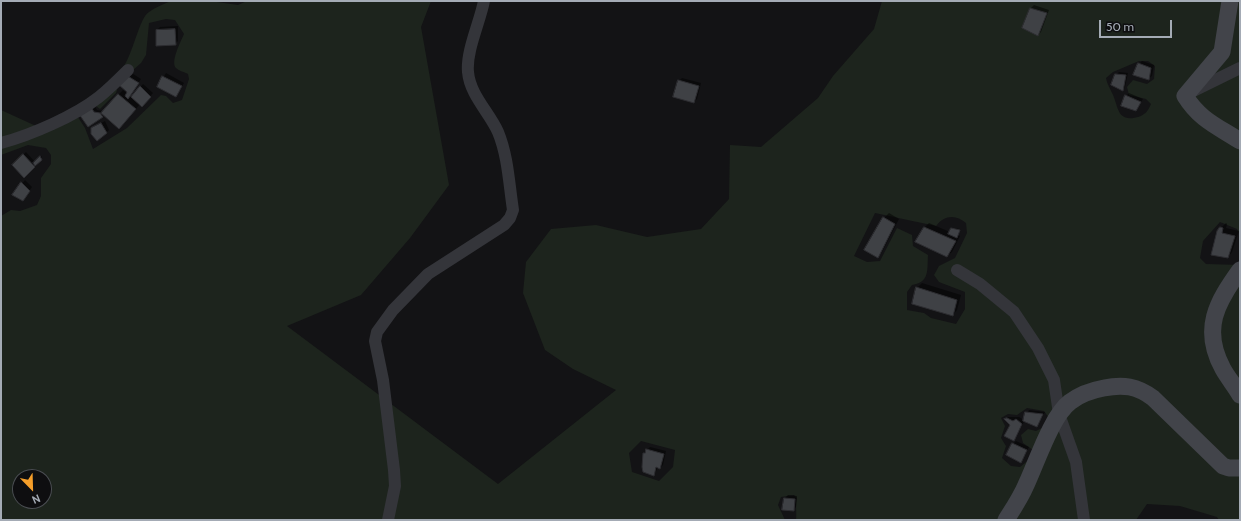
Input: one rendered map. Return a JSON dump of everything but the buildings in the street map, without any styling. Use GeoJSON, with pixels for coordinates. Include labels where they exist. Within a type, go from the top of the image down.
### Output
{"type":"FeatureCollection","features":[{"type":"Feature","properties":{"kind":"street"},"geometry":{"type":"LineString","coordinates":[[388,520],[395,486],[383,380],[374,341],[377,332],[393,310],[428,274],[504,225],[510,218],[513,210],[505,156],[500,138],[491,119],[472,87],[468,70],[469,56],[484,1]]}},
{"type":"Feature","properties":{"kind":"street"},"geometry":{"type":"LineString","coordinates":[[1185,96],[1222,52],[1230,1]]}},
{"type":"Feature","properties":{"kind":"street"},"geometry":{"type":"LineString","coordinates":[[1185,96],[1240,68]]}},
{"type":"Feature","properties":{"kind":"street"},"geometry":{"type":"LineString","coordinates":[[1,143],[17,139],[76,112],[98,98],[128,70]]}},
{"type":"Feature","properties":{"kind":"street"},"geometry":{"type":"LineString","coordinates":[[1185,96],[1194,110],[1206,121],[1240,141]]}},
{"type":"Feature","properties":{"kind":"street"},"geometry":{"type":"LineString","coordinates":[[957,270],[980,284],[1014,312],[1038,348],[1054,380],[1059,414],[1076,462],[1084,520]]}},
{"type":"Feature","properties":{"kind":"street"},"geometry":{"type":"LineString","coordinates":[[1240,270],[1220,298],[1214,317],[1212,335],[1223,368],[1240,395]]}},
{"type":"Feature","properties":{"kind":"street"},"geometry":{"type":"LineString","coordinates":[[1006,520],[1025,488],[1059,414],[1070,402],[1094,390],[1114,386],[1132,386],[1142,390],[1153,398],[1223,466],[1240,468]]}},
{"type":"Feature","properties":{"kind":"shaded area"},"geometry":{"type":"Polygon","coordinates":[[[171,1],[210,1],[238,5],[247,1],[431,1],[421,27],[449,185],[410,238],[361,295],[287,326],[498,484],[616,390],[573,369],[545,350],[523,293],[526,262],[551,229],[596,225],[647,237],[701,229],[729,199],[730,145],[761,147],[818,98],[833,76],[874,29],[882,1],[1240,1],[1240,234],[1237,229],[1220,222],[1203,241],[1200,258],[1206,264],[1240,265],[1240,520],[1219,520],[1217,517],[1180,506],[1147,504],[1136,520],[796,520],[797,498],[794,495],[781,497],[778,505],[785,520],[1,520],[1,216],[11,210],[20,211],[37,205],[41,196],[41,178],[51,164],[51,155],[46,148],[28,145],[1,155],[1,110],[36,126],[60,116],[94,96],[114,79],[122,69],[126,63],[142,21],[149,12],[171,1]],[[166,19],[149,23],[146,55],[141,63],[115,86],[117,90],[116,93],[100,109],[92,103],[76,114],[85,128],[93,149],[127,128],[161,95],[166,96],[173,103],[182,100],[189,79],[188,74],[176,68],[174,61],[184,34],[175,20],[166,19]],[[1139,61],[1113,72],[1106,78],[1119,112],[1126,118],[1143,115],[1151,104],[1146,99],[1129,95],[1127,87],[1133,80],[1147,84],[1154,79],[1155,66],[1148,61],[1139,61]],[[875,213],[854,256],[867,262],[880,261],[897,228],[912,235],[913,246],[928,255],[928,266],[925,278],[922,281],[912,285],[907,292],[907,310],[924,313],[931,318],[956,324],[965,309],[965,292],[939,282],[934,275],[939,266],[955,258],[967,233],[966,223],[958,218],[946,218],[939,222],[936,226],[875,213]],[[1027,408],[1017,415],[1008,414],[1001,418],[1005,426],[1001,438],[1006,446],[1002,458],[1011,466],[1020,467],[1030,459],[1033,450],[1023,443],[1021,435],[1028,429],[1036,431],[1044,427],[1049,418],[1044,411],[1027,408]],[[641,441],[629,453],[632,472],[659,481],[673,467],[675,450],[641,441]]]}}]}
